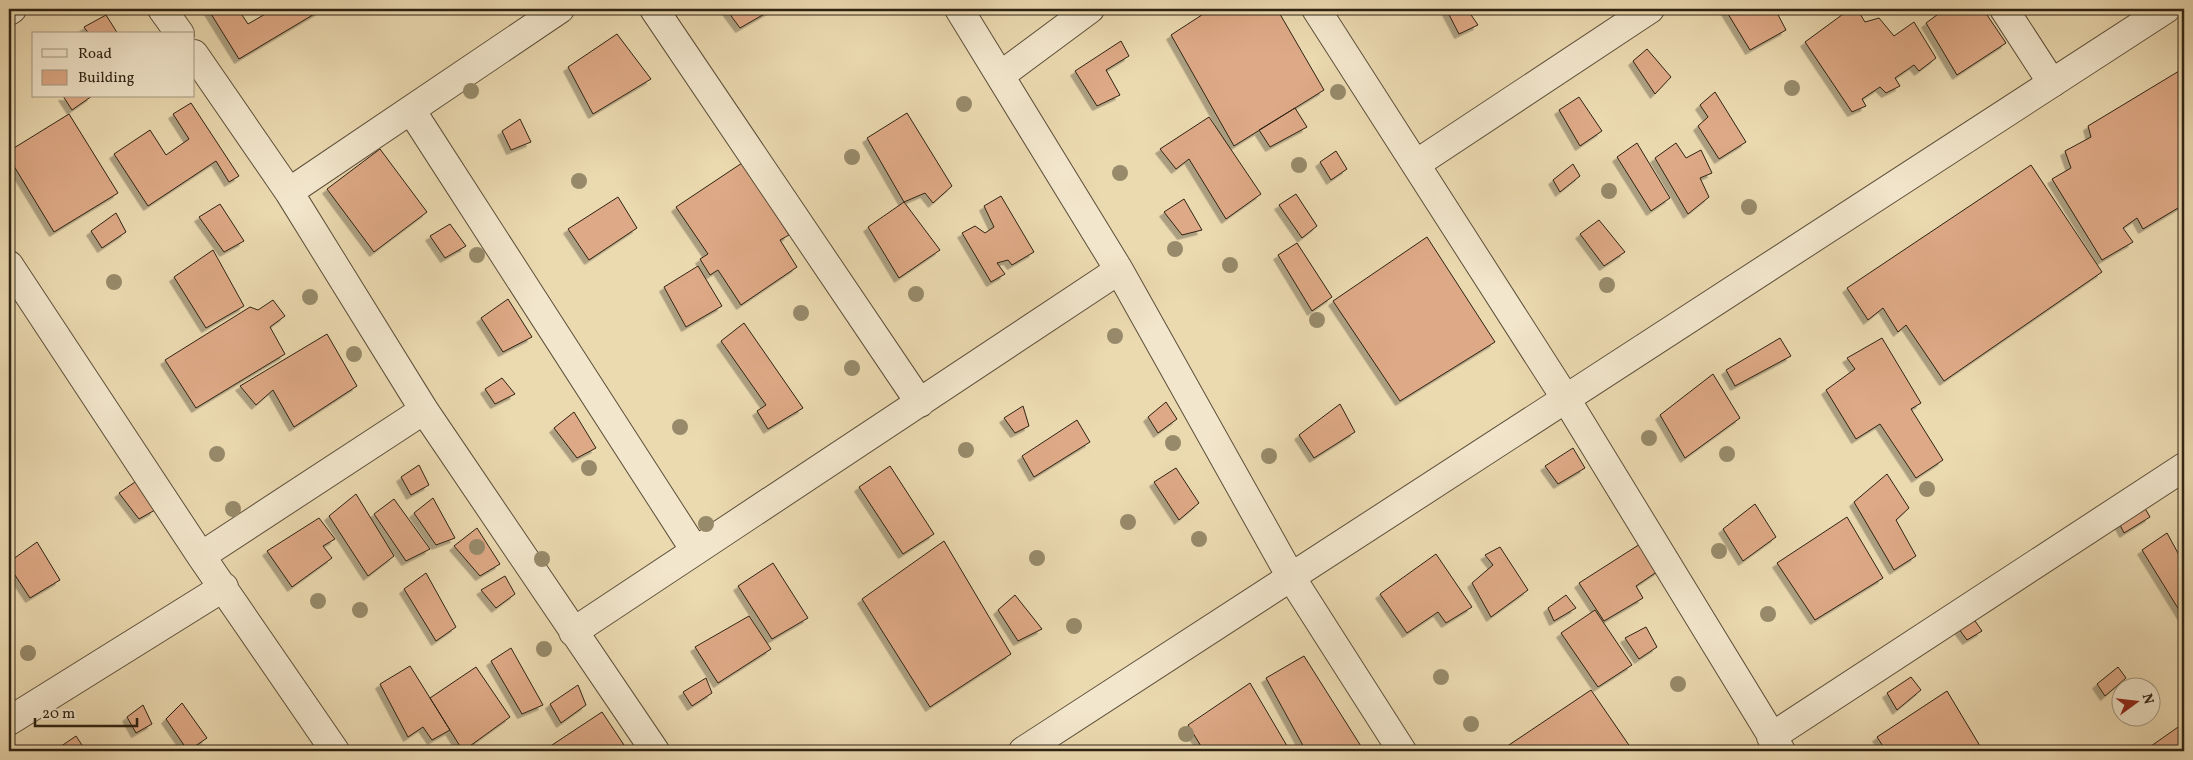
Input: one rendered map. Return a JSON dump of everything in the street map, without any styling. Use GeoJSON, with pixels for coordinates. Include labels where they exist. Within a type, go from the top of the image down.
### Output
{"type":"FeatureCollection","features":[{"type":"Feature","properties":{"kind":"street"},"geometry":{"type":"LineString","coordinates":[[162,9],[179,32]]}},
{"type":"Feature","properties":{"kind":"street"},"geometry":{"type":"LineString","coordinates":[[289,192],[560,9]]}},
{"type":"Feature","properties":{"kind":"street"},"geometry":{"type":"LineString","coordinates":[[654,9],[920,403]]}},
{"type":"Feature","properties":{"kind":"street"},"geometry":{"type":"LineString","coordinates":[[959,9],[1119,270],[1291,577],[1402,751]]}},
{"type":"Feature","properties":{"kind":"street"},"geometry":{"type":"LineString","coordinates":[[1001,75],[1090,9]]}},
{"type":"Feature","properties":{"kind":"street"},"geometry":{"type":"LineString","coordinates":[[1316,9],[1566,399],[1776,744],[2184,468]]}},
{"type":"Feature","properties":{"kind":"street"},"geometry":{"type":"LineString","coordinates":[[1416,164],[1650,9]]}},
{"type":"Feature","properties":{"kind":"street"},"geometry":{"type":"LineString","coordinates":[[2004,9],[2052,82]]}},
{"type":"Feature","properties":{"kind":"street"},"geometry":{"type":"LineString","coordinates":[[1031,749],[1291,577],[2166,9]]}},
{"type":"Feature","properties":{"kind":"street"},"geometry":{"type":"LineString","coordinates":[[195,55],[289,192],[424,410],[655,751]]}},
{"type":"Feature","properties":{"kind":"street"},"geometry":{"type":"LineString","coordinates":[[411,110],[694,549]]}},
{"type":"Feature","properties":{"kind":"street"},"geometry":{"type":"LineString","coordinates":[[9,265],[202,556],[335,751]]}},
{"type":"Feature","properties":{"kind":"street"},"geometry":{"type":"LineString","coordinates":[[573,632],[694,549],[920,403],[1119,270]]}},
{"type":"Feature","properties":{"kind":"street"},"geometry":{"type":"LineString","coordinates":[[202,556],[424,410]]}},
{"type":"Feature","properties":{"kind":"street"},"geometry":{"type":"LineString","coordinates":[[9,720],[224,587]]}},
{"type":"Feature","properties":{"kind":"building"},"geometry":{"type":"Polygon","coordinates":[[[208,9],[238,9],[248,24],[274,9],[321,10],[239,59],[208,9]]]}},
{"type":"Feature","properties":{"kind":"building"},"geometry":{"type":"Polygon","coordinates":[[[726,9],[773,9],[740,28],[726,9]]]}},
{"type":"Feature","properties":{"kind":"building"},"geometry":{"type":"Polygon","coordinates":[[[1211,9],[1277,9],[1324,90],[1234,146],[1171,35],[1211,9]]]}},
{"type":"Feature","properties":{"kind":"building"},"geometry":{"type":"Polygon","coordinates":[[[1446,9],[1467,9],[1478,25],[1459,34],[1446,9]]]}},
{"type":"Feature","properties":{"kind":"building"},"geometry":{"type":"Polygon","coordinates":[[[1725,9],[1775,9],[1786,30],[1750,50],[1725,9]]]}},
{"type":"Feature","properties":{"kind":"building"},"geometry":{"type":"Polygon","coordinates":[[[1850,9],[1857,9],[1865,22],[1879,18],[1894,36],[1914,22],[1936,58],[1919,71],[1914,65],[1895,78],[1900,86],[1886,93],[1880,87],[1862,99],[1866,106],[1852,112],[1805,42],[1850,9]]]}},
{"type":"Feature","properties":{"kind":"building"},"geometry":{"type":"Polygon","coordinates":[[[1945,9],[1983,9],[2006,43],[1957,75],[1926,23],[1945,9]]]}},
{"type":"Feature","properties":{"kind":"building"},"geometry":{"type":"Polygon","coordinates":[[[106,15],[117,32],[88,32],[84,27],[106,15]]]}},
{"type":"Feature","properties":{"kind":"building"},"geometry":{"type":"Polygon","coordinates":[[[617,34],[651,79],[593,114],[568,67],[617,34]]]}},
{"type":"Feature","properties":{"kind":"building"},"geometry":{"type":"Polygon","coordinates":[[[1121,41],[1129,56],[1106,70],[1120,95],[1097,106],[1075,71],[1121,41]]]}},
{"type":"Feature","properties":{"kind":"building"},"geometry":{"type":"Polygon","coordinates":[[[1647,49],[1671,77],[1655,94],[1633,61],[1647,49]]]}},
{"type":"Feature","properties":{"kind":"building"},"geometry":{"type":"Polygon","coordinates":[[[2184,68],[2184,207],[2183,205],[2143,229],[2137,218],[2123,228],[2133,242],[2102,260],[2052,179],[2071,168],[2065,151],[2091,137],[2088,126],[2184,68]]]}},
{"type":"Feature","properties":{"kind":"building"},"geometry":{"type":"Polygon","coordinates":[[[1715,92],[1746,142],[1719,159],[1698,126],[1708,117],[1700,105],[1715,92]]]}},
{"type":"Feature","properties":{"kind":"building"},"geometry":{"type":"Polygon","coordinates":[[[1579,97],[1602,131],[1580,146],[1559,110],[1579,97]]]}},
{"type":"Feature","properties":{"kind":"building"},"geometry":{"type":"Polygon","coordinates":[[[64,98],[89,98],[72,110],[64,98]]]}},
{"type":"Feature","properties":{"kind":"building"},"geometry":{"type":"Polygon","coordinates":[[[191,103],[239,176],[229,182],[216,161],[148,206],[114,154],[150,130],[166,155],[189,139],[173,114],[191,103]]]}},
{"type":"Feature","properties":{"kind":"building"},"geometry":{"type":"Polygon","coordinates":[[[1295,108],[1307,127],[1270,147],[1259,130],[1295,108]]]}},
{"type":"Feature","properties":{"kind":"building"},"geometry":{"type":"Polygon","coordinates":[[[907,113],[952,186],[933,203],[925,193],[904,202],[867,138],[907,113]]]}},
{"type":"Feature","properties":{"kind":"building"},"geometry":{"type":"Polygon","coordinates":[[[69,114],[118,193],[54,232],[9,158],[9,151],[69,114]]]}},
{"type":"Feature","properties":{"kind":"building"},"geometry":{"type":"Polygon","coordinates":[[[1209,117],[1261,194],[1226,219],[1189,159],[1176,169],[1160,149],[1209,117]]]}},
{"type":"Feature","properties":{"kind":"building"},"geometry":{"type":"Polygon","coordinates":[[[520,119],[531,142],[511,150],[502,131],[520,119]]]}},
{"type":"Feature","properties":{"kind":"building"},"geometry":{"type":"Polygon","coordinates":[[[1637,143],[1670,198],[1651,211],[1617,157],[1637,143]]]}},
{"type":"Feature","properties":{"kind":"building"},"geometry":{"type":"Polygon","coordinates":[[[1676,143],[1686,158],[1701,150],[1712,173],[1700,178],[1709,197],[1688,214],[1655,158],[1676,143]]]}},
{"type":"Feature","properties":{"kind":"building"},"geometry":{"type":"Polygon","coordinates":[[[380,149],[427,212],[374,252],[327,189],[380,149]]]}},
{"type":"Feature","properties":{"kind":"building"},"geometry":{"type":"Polygon","coordinates":[[[1336,151],[1347,169],[1331,180],[1320,162],[1336,151]]]}},
{"type":"Feature","properties":{"kind":"building"},"geometry":{"type":"Polygon","coordinates":[[[742,163],[789,235],[780,240],[797,267],[741,305],[718,270],[710,275],[700,259],[708,254],[676,207],[742,163]]]}},
{"type":"Feature","properties":{"kind":"building"},"geometry":{"type":"Polygon","coordinates":[[[1573,164],[1580,176],[1560,192],[1553,180],[1573,164]]]}},
{"type":"Feature","properties":{"kind":"building"},"geometry":{"type":"Polygon","coordinates":[[[2031,165],[2102,272],[1944,381],[1906,325],[1898,332],[1883,308],[1868,320],[1847,288],[2031,165]]]}},
{"type":"Feature","properties":{"kind":"building"},"geometry":{"type":"Polygon","coordinates":[[[1296,194],[1317,226],[1302,238],[1279,205],[1296,194]]]}},
{"type":"Feature","properties":{"kind":"building"},"geometry":{"type":"Polygon","coordinates":[[[1001,196],[1034,252],[1012,265],[1008,260],[997,263],[1005,274],[991,282],[962,233],[975,226],[985,233],[994,227],[984,206],[1001,196]]]}},
{"type":"Feature","properties":{"kind":"building"},"geometry":{"type":"Polygon","coordinates":[[[618,197],[637,228],[589,260],[568,229],[618,197]]]}},
{"type":"Feature","properties":{"kind":"building"},"geometry":{"type":"Polygon","coordinates":[[[1184,199],[1202,230],[1182,235],[1164,212],[1184,199]]]}},
{"type":"Feature","properties":{"kind":"building"},"geometry":{"type":"Polygon","coordinates":[[[904,202],[940,250],[899,278],[868,227],[904,202]]]}},
{"type":"Feature","properties":{"kind":"building"},"geometry":{"type":"Polygon","coordinates":[[[220,204],[244,241],[224,252],[199,217],[220,204]]]}},
{"type":"Feature","properties":{"kind":"building"},"geometry":{"type":"Polygon","coordinates":[[[116,213],[126,232],[102,248],[91,231],[116,213]]]}},
{"type":"Feature","properties":{"kind":"building"},"geometry":{"type":"Polygon","coordinates":[[[1599,220],[1625,252],[1604,266],[1580,234],[1599,220]]]}},
{"type":"Feature","properties":{"kind":"building"},"geometry":{"type":"Polygon","coordinates":[[[450,224],[466,246],[445,258],[430,236],[450,224]]]}},
{"type":"Feature","properties":{"kind":"building"},"geometry":{"type":"Polygon","coordinates":[[[1427,237],[1495,342],[1400,401],[1333,301],[1427,237]]]}},
{"type":"Feature","properties":{"kind":"building"},"geometry":{"type":"Polygon","coordinates":[[[1297,243],[1332,297],[1312,311],[1278,255],[1297,243]]]}},
{"type":"Feature","properties":{"kind":"building"},"geometry":{"type":"Polygon","coordinates":[[[213,250],[244,306],[206,328],[174,277],[213,250]]]}},
{"type":"Feature","properties":{"kind":"building"},"geometry":{"type":"Polygon","coordinates":[[[698,266],[722,306],[686,327],[664,287],[698,266]]]}},
{"type":"Feature","properties":{"kind":"building"},"geometry":{"type":"Polygon","coordinates":[[[508,299],[532,337],[503,352],[481,318],[508,299]]]}},
{"type":"Feature","properties":{"kind":"building"},"geometry":{"type":"Polygon","coordinates":[[[273,300],[285,316],[270,327],[285,354],[196,408],[165,360],[250,307],[258,310],[273,300]]]}},
{"type":"Feature","properties":{"kind":"building"},"geometry":{"type":"Polygon","coordinates":[[[744,323],[803,408],[768,429],[757,411],[766,405],[721,341],[744,323]]]}},
{"type":"Feature","properties":{"kind":"building"},"geometry":{"type":"Polygon","coordinates":[[[327,334],[357,386],[294,427],[273,390],[256,405],[240,386],[327,334]]]}},
{"type":"Feature","properties":{"kind":"building"},"geometry":{"type":"Polygon","coordinates":[[[1780,338],[1791,356],[1735,386],[1726,370],[1780,338]]]}},
{"type":"Feature","properties":{"kind":"building"},"geometry":{"type":"Polygon","coordinates":[[[1882,338],[1921,403],[1911,409],[1943,460],[1916,478],[1880,424],[1856,439],[1826,390],[1855,369],[1847,358],[1882,338]]]}},
{"type":"Feature","properties":{"kind":"building"},"geometry":{"type":"Polygon","coordinates":[[[1713,374],[1740,418],[1685,458],[1660,415],[1713,374]]]}},
{"type":"Feature","properties":{"kind":"building"},"geometry":{"type":"Polygon","coordinates":[[[502,378],[515,394],[495,404],[485,389],[502,378]]]}},
{"type":"Feature","properties":{"kind":"building"},"geometry":{"type":"Polygon","coordinates":[[[1166,402],[1177,419],[1158,433],[1148,417],[1166,402]]]}},
{"type":"Feature","properties":{"kind":"building"},"geometry":{"type":"Polygon","coordinates":[[[1340,404],[1355,432],[1314,458],[1299,435],[1340,404]]]}},
{"type":"Feature","properties":{"kind":"building"},"geometry":{"type":"Polygon","coordinates":[[[1023,406],[1029,426],[1015,433],[1004,418],[1023,406]]]}},
{"type":"Feature","properties":{"kind":"building"},"geometry":{"type":"Polygon","coordinates":[[[574,412],[596,448],[577,458],[554,428],[574,412]]]}},
{"type":"Feature","properties":{"kind":"building"},"geometry":{"type":"Polygon","coordinates":[[[1077,420],[1090,442],[1034,477],[1022,456],[1077,420]]]}},
{"type":"Feature","properties":{"kind":"building"},"geometry":{"type":"Polygon","coordinates":[[[1573,448],[1585,468],[1558,484],[1545,466],[1573,448]]]}},
{"type":"Feature","properties":{"kind":"building"},"geometry":{"type":"Polygon","coordinates":[[[419,465],[429,485],[411,495],[401,477],[419,465]]]}},
{"type":"Feature","properties":{"kind":"building"},"geometry":{"type":"Polygon","coordinates":[[[890,466],[934,534],[903,554],[859,487],[890,466]]]}},
{"type":"Feature","properties":{"kind":"building"},"geometry":{"type":"Polygon","coordinates":[[[1176,468],[1199,503],[1179,520],[1154,482],[1176,468]]]}},
{"type":"Feature","properties":{"kind":"building"},"geometry":{"type":"Polygon","coordinates":[[[1887,474],[1909,508],[1896,520],[1916,556],[1894,570],[1854,502],[1887,474]]]}},
{"type":"Feature","properties":{"kind":"building"},"geometry":{"type":"Polygon","coordinates":[[[138,480],[155,510],[139,519],[119,493],[138,480]]]}},
{"type":"Feature","properties":{"kind":"building"},"geometry":{"type":"Polygon","coordinates":[[[356,494],[394,556],[368,576],[329,516],[356,494]]]}},
{"type":"Feature","properties":{"kind":"building"},"geometry":{"type":"Polygon","coordinates":[[[433,498],[455,538],[436,545],[414,513],[433,498]]]}},
{"type":"Feature","properties":{"kind":"building"},"geometry":{"type":"Polygon","coordinates":[[[394,499],[430,549],[406,561],[374,514],[394,499]]]}},
{"type":"Feature","properties":{"kind":"building"},"geometry":{"type":"Polygon","coordinates":[[[2142,503],[2150,517],[2124,533],[2117,519],[2142,503]]]}},
{"type":"Feature","properties":{"kind":"building"},"geometry":{"type":"Polygon","coordinates":[[[1755,504],[1776,537],[1743,561],[1723,529],[1755,504]]]}},
{"type":"Feature","properties":{"kind":"building"},"geometry":{"type":"Polygon","coordinates":[[[1847,517],[1883,578],[1815,620],[1777,563],[1847,517]]]}},
{"type":"Feature","properties":{"kind":"building"},"geometry":{"type":"Polygon","coordinates":[[[319,518],[335,539],[323,546],[332,558],[292,587],[267,551],[319,518]]]}},
{"type":"Feature","properties":{"kind":"building"},"geometry":{"type":"Polygon","coordinates":[[[477,528],[500,564],[480,576],[454,546],[477,528]]]}},
{"type":"Feature","properties":{"kind":"building"},"geometry":{"type":"Polygon","coordinates":[[[2167,533],[2184,564],[2184,618],[2142,550],[2167,533]]]}},
{"type":"Feature","properties":{"kind":"building"},"geometry":{"type":"Polygon","coordinates":[[[1648,539],[1664,567],[1636,586],[1643,598],[1604,621],[1579,583],[1648,539]]]}},
{"type":"Feature","properties":{"kind":"building"},"geometry":{"type":"Polygon","coordinates":[[[944,541],[1011,654],[930,707],[862,599],[944,541]]]}},
{"type":"Feature","properties":{"kind":"building"},"geometry":{"type":"Polygon","coordinates":[[[37,542],[60,580],[30,598],[9,566],[9,562],[37,542]]]}},
{"type":"Feature","properties":{"kind":"building"},"geometry":{"type":"Polygon","coordinates":[[[1500,547],[1528,590],[1491,617],[1472,583],[1493,565],[1485,555],[1500,547]]]}},
{"type":"Feature","properties":{"kind":"building"},"geometry":{"type":"Polygon","coordinates":[[[1436,554],[1472,607],[1446,623],[1438,612],[1407,633],[1380,594],[1436,554]]]}},
{"type":"Feature","properties":{"kind":"building"},"geometry":{"type":"Polygon","coordinates":[[[773,563],[808,618],[772,639],[738,586],[773,563]]]}},
{"type":"Feature","properties":{"kind":"building"},"geometry":{"type":"Polygon","coordinates":[[[426,573],[456,627],[436,641],[404,589],[426,573]]]}},
{"type":"Feature","properties":{"kind":"building"},"geometry":{"type":"Polygon","coordinates":[[[505,576],[515,594],[496,608],[481,590],[505,576]]]}},
{"type":"Feature","properties":{"kind":"building"},"geometry":{"type":"Polygon","coordinates":[[[1015,595],[1042,629],[1018,641],[998,610],[1015,595]]]}},
{"type":"Feature","properties":{"kind":"building"},"geometry":{"type":"Polygon","coordinates":[[[1566,595],[1576,608],[1554,621],[1548,608],[1566,595]]]}},
{"type":"Feature","properties":{"kind":"building"},"geometry":{"type":"Polygon","coordinates":[[[1595,610],[1632,665],[1598,687],[1561,633],[1595,610]]]}},
{"type":"Feature","properties":{"kind":"building"},"geometry":{"type":"Polygon","coordinates":[[[1971,615],[1982,631],[1967,640],[1956,625],[1971,615]]]}},
{"type":"Feature","properties":{"kind":"building"},"geometry":{"type":"Polygon","coordinates":[[[749,616],[771,649],[718,683],[695,647],[749,616]]]}},
{"type":"Feature","properties":{"kind":"building"},"geometry":{"type":"Polygon","coordinates":[[[1646,627],[1657,647],[1639,659],[1625,638],[1646,627]]]}},
{"type":"Feature","properties":{"kind":"building"},"geometry":{"type":"Polygon","coordinates":[[[511,648],[543,705],[522,714],[491,661],[511,648]]]}},
{"type":"Feature","properties":{"kind":"building"},"geometry":{"type":"Polygon","coordinates":[[[1304,656],[1364,751],[1306,751],[1266,678],[1304,656]]]}},
{"type":"Feature","properties":{"kind":"building"},"geometry":{"type":"Polygon","coordinates":[[[410,666],[450,730],[432,740],[423,727],[408,737],[380,684],[410,666]]]}},
{"type":"Feature","properties":{"kind":"building"},"geometry":{"type":"Polygon","coordinates":[[[476,667],[510,717],[463,751],[430,698],[476,667]]]}},
{"type":"Feature","properties":{"kind":"building"},"geometry":{"type":"Polygon","coordinates":[[[2118,667],[2126,678],[2110,678],[2110,692],[2105,696],[2097,684],[2118,667]]]}},
{"type":"Feature","properties":{"kind":"building"},"geometry":{"type":"Polygon","coordinates":[[[1911,677],[1921,690],[1897,710],[1887,693],[1911,677]]]}},
{"type":"Feature","properties":{"kind":"building"},"geometry":{"type":"Polygon","coordinates":[[[706,678],[712,693],[692,706],[683,692],[706,678]]]}},
{"type":"Feature","properties":{"kind":"building"},"geometry":{"type":"Polygon","coordinates":[[[1250,683],[1290,751],[1204,751],[1188,725],[1250,683]]]}},
{"type":"Feature","properties":{"kind":"building"},"geometry":{"type":"Polygon","coordinates":[[[578,685],[586,705],[561,723],[550,704],[578,685]]]}},
{"type":"Feature","properties":{"kind":"building"},"geometry":{"type":"Polygon","coordinates":[[[1591,690],[1633,751],[1500,751],[1591,690]]]}},
{"type":"Feature","properties":{"kind":"building"},"geometry":{"type":"Polygon","coordinates":[[[1947,691],[1980,746],[1972,751],[1886,751],[1877,737],[1947,691]]]}},
{"type":"Feature","properties":{"kind":"building"},"geometry":{"type":"Polygon","coordinates":[[[182,703],[207,738],[188,751],[166,719],[182,703]]]}},
{"type":"Feature","properties":{"kind":"building"},"geometry":{"type":"Polygon","coordinates":[[[143,705],[152,724],[136,733],[127,717],[143,705]]]}},
{"type":"Feature","properties":{"kind":"building"},"geometry":{"type":"Polygon","coordinates":[[[602,712],[628,751],[543,751],[602,712]]]}},
{"type":"Feature","properties":{"kind":"building"},"geometry":{"type":"Polygon","coordinates":[[[2181,725],[2184,731],[2184,751],[2144,751],[2181,725]]]}},
{"type":"Feature","properties":{"kind":"building"},"geometry":{"type":"Polygon","coordinates":[[[76,736],[86,751],[54,751],[76,736]]]}}]}
